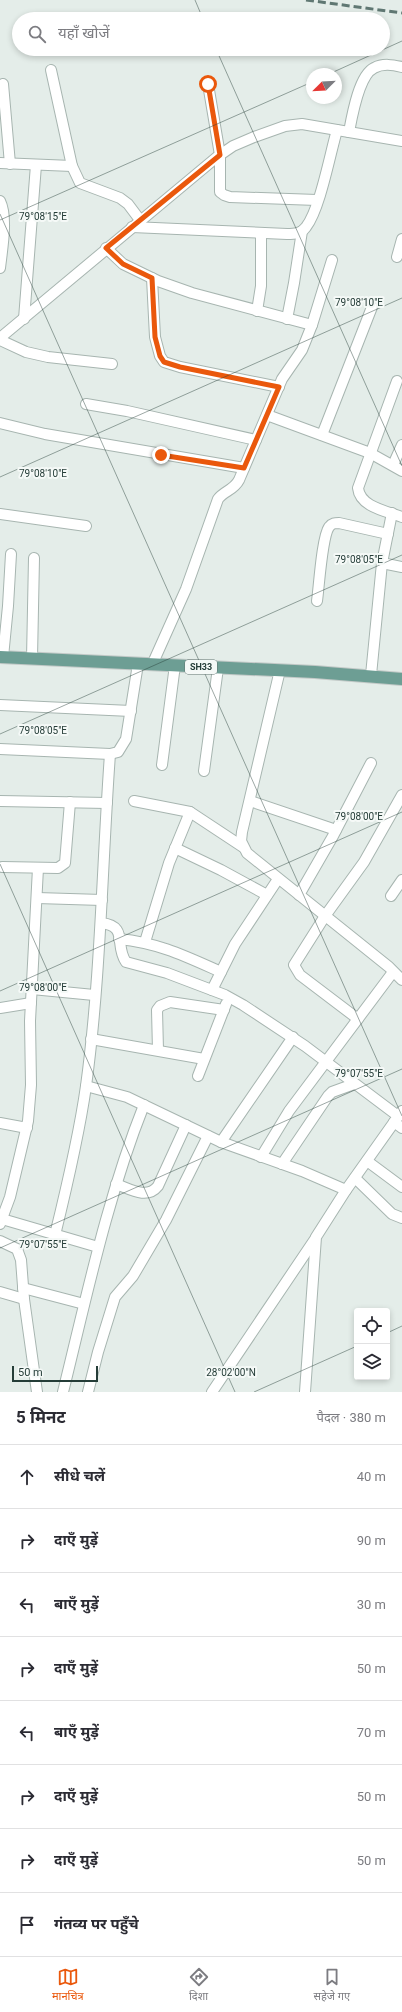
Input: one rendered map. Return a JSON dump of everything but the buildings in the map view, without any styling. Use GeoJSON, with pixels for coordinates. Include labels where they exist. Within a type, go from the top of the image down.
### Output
{"type":"FeatureCollection","features":[{"type":"Feature","properties":{"kind":"main road","name":"SH33"},"geometry":{"type":"LineString","coordinates":[[1,657],[280,670],[402,679]]}},
{"type":"Feature","properties":{"kind":"street"},"geometry":{"type":"LineString","coordinates":[[348,132],[356,100],[369,71],[374,67],[387,64],[402,67]]}},
{"type":"Feature","properties":{"kind":"street"},"geometry":{"type":"LineString","coordinates":[[51,70],[72,166],[80,183],[120,198],[128,204],[136,223]]}},
{"type":"Feature","properties":{"kind":"street"},"geometry":{"type":"LineString","coordinates":[[4,84],[5,163],[72,166]]}},
{"type":"Feature","properties":{"kind":"street"},"geometry":{"type":"LineString","coordinates":[[208,84],[220,155],[220,192],[224,195],[265,200],[317,200]]}},
{"type":"Feature","properties":{"kind":"street"},"geometry":{"type":"LineString","coordinates":[[112,364],[33,354],[20,350],[0,339],[106,248],[220,155],[254,137],[285,126],[302,124],[402,141]]}},
{"type":"Feature","properties":{"kind":"street"},"geometry":{"type":"LineString","coordinates":[[136,223],[261,233],[296,234],[306,227],[317,200],[337,130]]}},
{"type":"Feature","properties":{"kind":"street"},"geometry":{"type":"LineString","coordinates":[[24,319],[36,165]]}},
{"type":"Feature","properties":{"kind":"street"},"geometry":{"type":"LineString","coordinates":[[0,201],[2,206],[3,230],[0,268]]}},
{"type":"Feature","properties":{"kind":"street"},"geometry":{"type":"LineString","coordinates":[[287,319],[302,231]]}},
{"type":"Feature","properties":{"kind":"street"},"geometry":{"type":"LineString","coordinates":[[257,311],[261,286],[261,233]]}},
{"type":"Feature","properties":{"kind":"street"},"geometry":{"type":"LineString","coordinates":[[397,257],[402,239]]}},
{"type":"Feature","properties":{"kind":"street"},"geometry":{"type":"LineString","coordinates":[[106,248],[123,264],[152,278],[192,294],[312,325]]}},
{"type":"Feature","properties":{"kind":"street"},"geometry":{"type":"LineString","coordinates":[[152,665],[186,589],[218,499],[221,495],[235,487],[282,378],[302,350],[312,325],[332,260]]}},
{"type":"Feature","properties":{"kind":"street"},"geometry":{"type":"LineString","coordinates":[[152,278],[155,337],[160,356],[164,362],[180,367],[279,387]]}},
{"type":"Feature","properties":{"kind":"street"},"geometry":{"type":"LineString","coordinates":[[322,435],[372,307]]}},
{"type":"Feature","properties":{"kind":"street"},"geometry":{"type":"LineString","coordinates":[[397,381],[370,453],[358,488],[358,494],[364,502],[402,517]]}},
{"type":"Feature","properties":{"kind":"street"},"geometry":{"type":"LineString","coordinates":[[86,404],[127,411],[256,440]]}},
{"type":"Feature","properties":{"kind":"street"},"geometry":{"type":"LineString","coordinates":[[267,415],[370,453],[402,471]]}},
{"type":"Feature","properties":{"kind":"street"},"geometry":{"type":"LineString","coordinates":[[0,423],[45,434],[244,468]]}},
{"type":"Feature","properties":{"kind":"street"},"geometry":{"type":"LineString","coordinates":[[393,465],[402,444]]}},
{"type":"Feature","properties":{"kind":"street"},"geometry":{"type":"LineString","coordinates":[[371,676],[382,563],[392,513]]}},
{"type":"Feature","properties":{"kind":"street"},"geometry":{"type":"LineString","coordinates":[[0,514],[86,526]]}},
{"type":"Feature","properties":{"kind":"street"},"geometry":{"type":"LineString","coordinates":[[317,601],[325,538],[329,526],[334,523],[339,523],[388,534]]}},
{"type":"Feature","properties":{"kind":"street"},"geometry":{"type":"LineString","coordinates":[[1,657],[8,606],[11,554]]}},
{"type":"Feature","properties":{"kind":"street"},"geometry":{"type":"LineString","coordinates":[[32,658],[34,558]]}},
{"type":"Feature","properties":{"kind":"street"},"geometry":{"type":"LineString","coordinates":[[382,563],[402,567]]}},
{"type":"Feature","properties":{"kind":"street"},"geometry":{"type":"LineString","coordinates":[[0,750],[110,754],[118,752],[126,739],[138,664]]}},
{"type":"Feature","properties":{"kind":"street"},"geometry":{"type":"LineString","coordinates":[[162,765],[175,665]]}},
{"type":"Feature","properties":{"kind":"street"},"geometry":{"type":"LineString","coordinates":[[204,771],[218,668]]}},
{"type":"Feature","properties":{"kind":"street"},"geometry":{"type":"LineString","coordinates":[[243,847],[242,832],[280,670]]}},
{"type":"Feature","properties":{"kind":"street"},"geometry":{"type":"LineString","coordinates":[[0,705],[130,711]]}},
{"type":"Feature","properties":{"kind":"street"},"geometry":{"type":"LineString","coordinates":[[55,1234],[69,1177],[86,1086],[101,923],[110,754]]}},
{"type":"Feature","properties":{"kind":"street"},"geometry":{"type":"LineString","coordinates":[[299,895],[336,830],[371,763]]}},
{"type":"Feature","properties":{"kind":"street"},"geometry":{"type":"LineString","coordinates":[[358,1019],[300,975],[294,965],[325,916],[364,862],[402,795]]}},
{"type":"Feature","properties":{"kind":"street"},"geometry":{"type":"LineString","coordinates":[[0,800],[107,804]]}},
{"type":"Feature","properties":{"kind":"street"},"geometry":{"type":"LineString","coordinates":[[134,801],[190,812],[243,847],[247,853],[278,879],[402,980]]}},
{"type":"Feature","properties":{"kind":"street"},"geometry":{"type":"LineString","coordinates":[[250,801],[336,830]]}},
{"type":"Feature","properties":{"kind":"street"},"geometry":{"type":"LineString","coordinates":[[2,867],[62,867],[65,863],[70,802]]}},
{"type":"Feature","properties":{"kind":"street"},"geometry":{"type":"LineString","coordinates":[[145,942],[175,848],[190,812]]}},
{"type":"Feature","properties":{"kind":"street"},"geometry":{"type":"LineString","coordinates":[[175,848],[221,870],[266,895]]}},
{"type":"Feature","properties":{"kind":"street"},"geometry":{"type":"LineString","coordinates":[[38,868],[30,1021],[31,1085],[27,1128],[5,1196],[1,1222],[55,1234],[98,1247]]}},
{"type":"Feature","properties":{"kind":"street"},"geometry":{"type":"LineString","coordinates":[[212,990],[235,944],[278,879]]}},
{"type":"Feature","properties":{"kind":"street"},"geometry":{"type":"LineString","coordinates":[[391,896],[402,880]]}},
{"type":"Feature","properties":{"kind":"street"},"geometry":{"type":"LineString","coordinates":[[37,898],[102,900]]}},
{"type":"Feature","properties":{"kind":"street"},"geometry":{"type":"LineString","coordinates":[[101,923],[114,926],[119,939],[122,957],[126,962],[167,973],[229,997],[293,1037],[399,1119],[346,1190],[212,1392]]}},
{"type":"Feature","properties":{"kind":"street"},"geometry":{"type":"LineString","coordinates":[[119,939],[145,942],[164,948],[221,972]]}},
{"type":"Feature","properties":{"kind":"street"},"geometry":{"type":"LineString","coordinates":[[261,1156],[289,1111],[393,972]]}},
{"type":"Feature","properties":{"kind":"street"},"geometry":{"type":"LineString","coordinates":[[32,989],[94,995]]}},
{"type":"Feature","properties":{"kind":"street"},"geometry":{"type":"LineString","coordinates":[[198,1076],[229,997]]}},
{"type":"Feature","properties":{"kind":"street"},"geometry":{"type":"LineString","coordinates":[[158,1050],[157,1010],[160,1006],[170,1002],[224,1010]]}},
{"type":"Feature","properties":{"kind":"street"},"geometry":{"type":"LineString","coordinates":[[0,1008],[31,1003]]}},
{"type":"Feature","properties":{"kind":"street"},"geometry":{"type":"LineString","coordinates":[[221,1142],[293,1037]]}},
{"type":"Feature","properties":{"kind":"street"},"geometry":{"type":"LineString","coordinates":[[90,1039],[204,1059]]}},
{"type":"Feature","properties":{"kind":"street"},"geometry":{"type":"LineString","coordinates":[[282,1164],[328,1096],[332,1092],[354,1084]]}},
{"type":"Feature","properties":{"kind":"street"},"geometry":{"type":"LineString","coordinates":[[86,1086],[117,1093],[221,1142],[282,1164],[346,1190]]}},
{"type":"Feature","properties":{"kind":"street"},"geometry":{"type":"LineString","coordinates":[[63,1392],[98,1247],[130,1140],[144,1105]]}},
{"type":"Feature","properties":{"kind":"street"},"geometry":{"type":"LineString","coordinates":[[0,1123],[27,1128]]}},
{"type":"Feature","properties":{"kind":"street"},"geometry":{"type":"LineString","coordinates":[[116,1184],[141,1193],[148,1194],[154,1191],[158,1186],[186,1125]]}},
{"type":"Feature","properties":{"kind":"street"},"geometry":{"type":"LineString","coordinates":[[88,1392],[98,1352],[115,1297],[133,1276],[148,1251],[208,1136]]}},
{"type":"Feature","properties":{"kind":"street"},"geometry":{"type":"LineString","coordinates":[[367,1161],[402,1187]]}},
{"type":"Feature","properties":{"kind":"street"},"geometry":{"type":"LineString","coordinates":[[355,1178],[392,1214],[402,1218]]}},
{"type":"Feature","properties":{"kind":"street"},"geometry":{"type":"LineString","coordinates":[[305,1392],[316,1237]]}},
{"type":"Feature","properties":{"kind":"street"},"geometry":{"type":"LineString","coordinates":[[0,1241],[16,1249],[19,1253],[24,1299],[38,1392]]}},
{"type":"Feature","properties":{"kind":"street"},"geometry":{"type":"LineString","coordinates":[[23,1288],[84,1304]]}},
{"type":"Feature","properties":{"kind":"street"},"geometry":{"type":"LineString","coordinates":[[0,1292],[24,1299]]}},
{"type":"Feature","properties":{"kind":"railway"},"geometry":{"type":"LineString","coordinates":[[306,0],[402,13]]}},
{"type":"Feature","properties":{"kind":"route"},"geometry":{"type":"LineString","coordinates":[[161,455],[244,468],[279,387],[180,367],[164,362],[160,356],[155,337],[152,278],[123,264],[106,248],[220,155],[208,84]]}}]}
